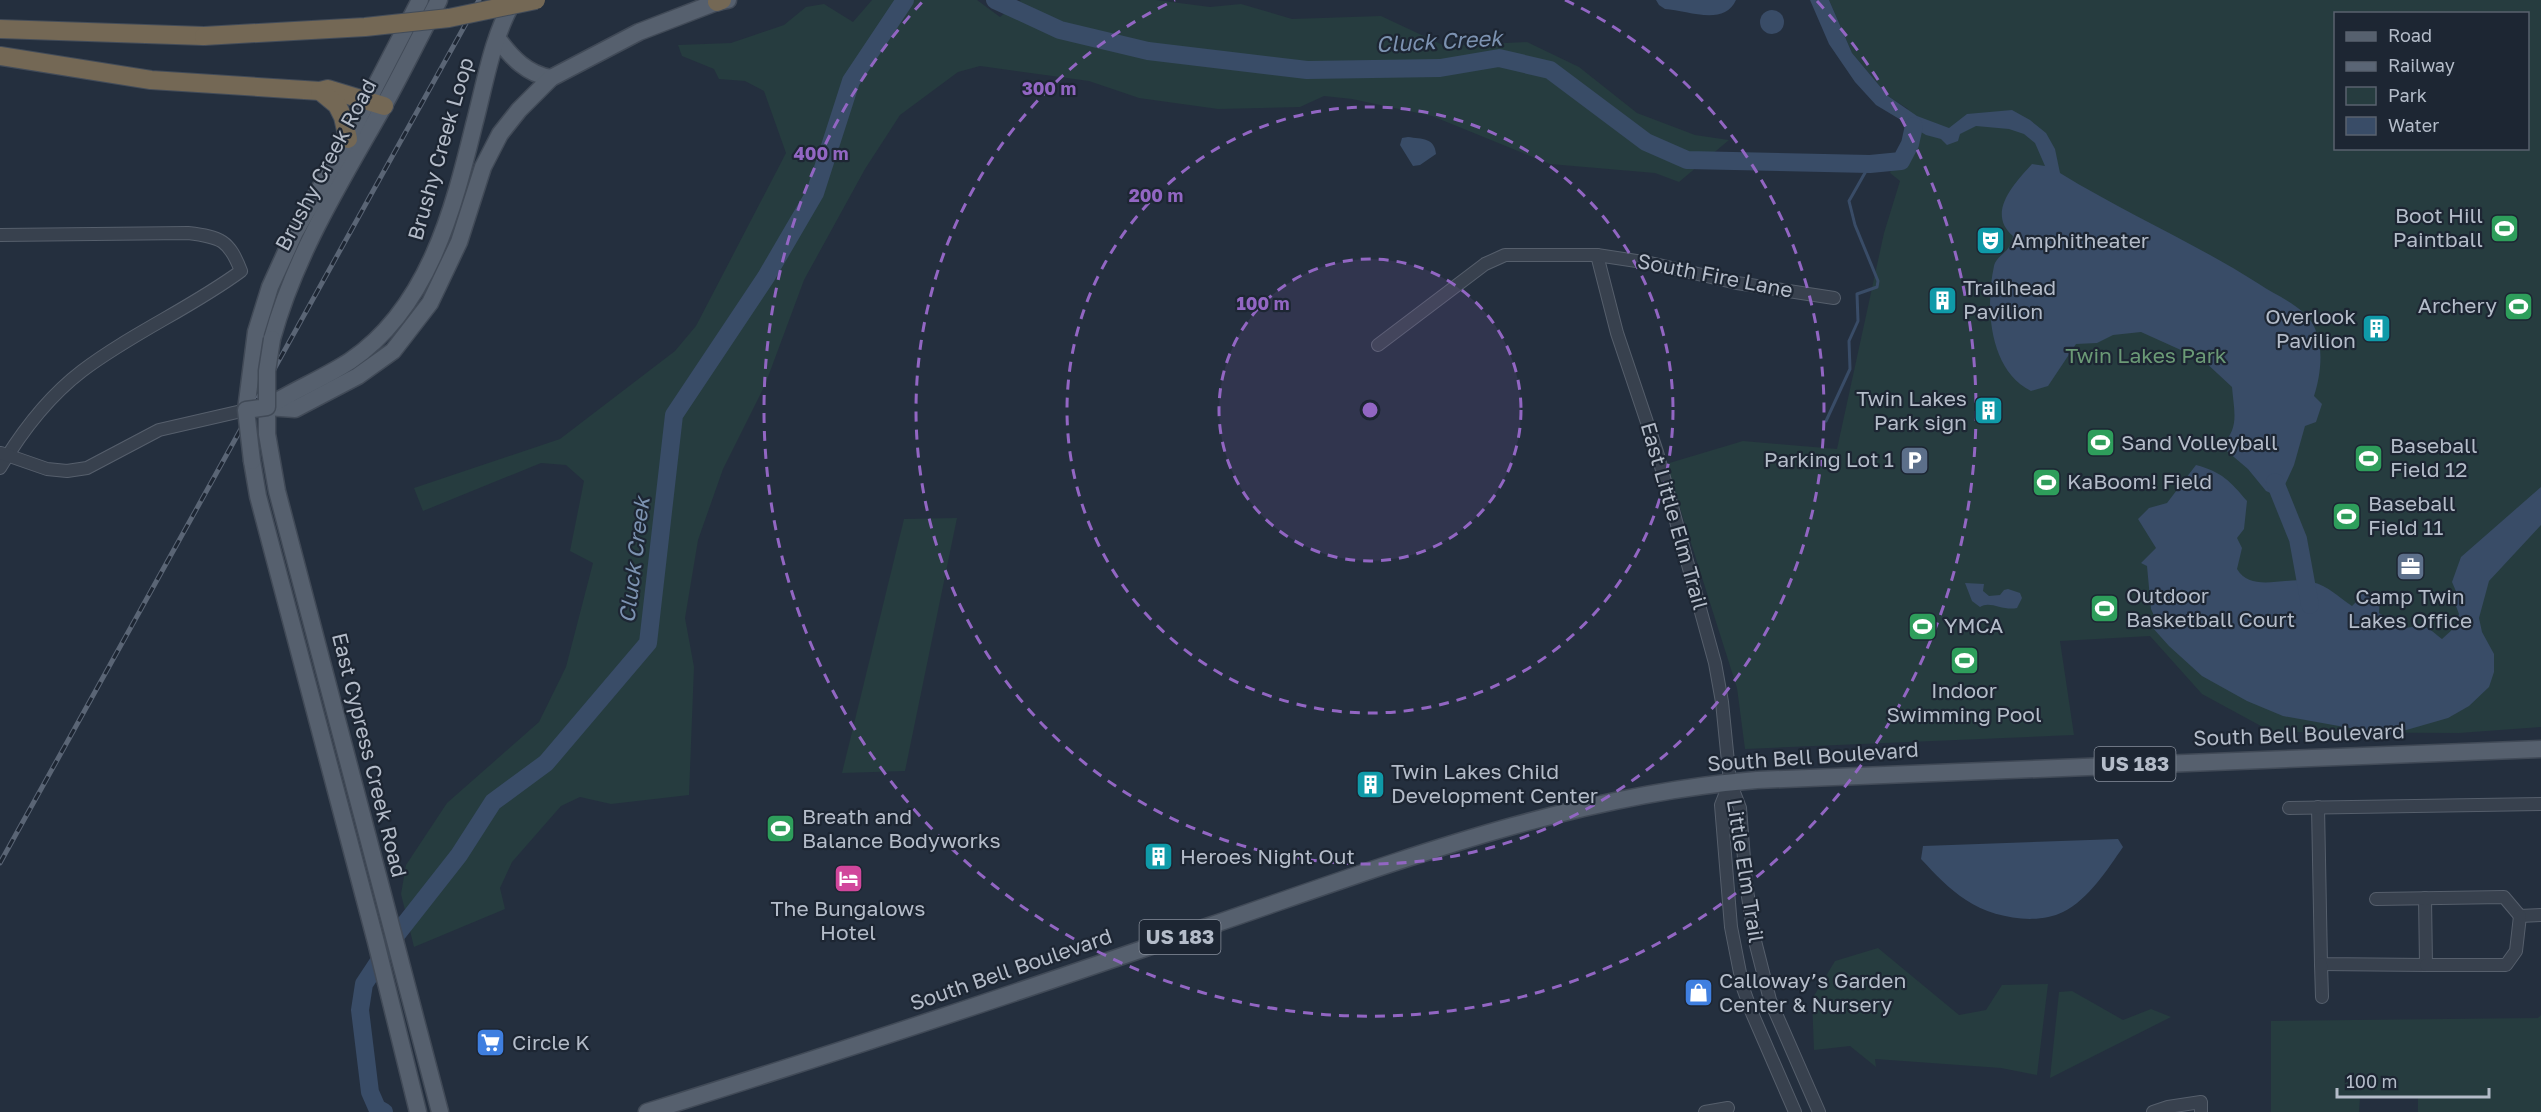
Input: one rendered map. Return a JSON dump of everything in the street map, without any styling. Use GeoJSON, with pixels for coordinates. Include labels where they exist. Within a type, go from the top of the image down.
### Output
{"type":"FeatureCollection","features":[{"type":"Feature","properties":{"kind":"highway"},"geometry":{"type":"LineString","coordinates":[[0,29],[204,36],[286,33],[438,20],[536,0]]}},
{"type":"Feature","properties":{"kind":"highway"},"geometry":{"type":"LineString","coordinates":[[0,56],[151,80],[320,91],[328,89],[376,103]]}},
{"type":"Feature","properties":{"kind":"highway"},"geometry":{"type":"LineString","coordinates":[[320,91],[337,105],[343,117],[348,139]]}},
{"type":"Feature","properties":{"kind":"main road","name":"Brushy Creek Road"},"geometry":{"type":"LineString","coordinates":[[274,408],[267,371],[272,339],[290,284],[315,226],[376,103],[420,0]]}},
{"type":"Feature","properties":{"kind":"main road"},"geometry":{"type":"LineString","coordinates":[[429,19],[432,0]]}},
{"type":"Feature","properties":{"kind":"main road","name":"Brushy Creek Road"},"geometry":{"type":"LineString","coordinates":[[239,411],[248,383],[256,332],[270,287],[295,232],[348,139],[376,103],[439,0]]}},
{"type":"Feature","properties":{"kind":"main road","name":"Brushy Creek Loop"},"geometry":{"type":"LineString","coordinates":[[274,408],[289,393],[351,360],[391,324],[418,287],[438,247],[466,158],[498,39],[514,0]]}},
{"type":"Feature","properties":{"kind":"main road","name":"Brushy Creek Loop"},"geometry":{"type":"LineString","coordinates":[[274,408],[295,409],[331,392],[393,351],[430,303],[459,242],[483,167],[500,134],[519,110],[551,78],[639,33],[722,1]]}},
{"type":"Feature","properties":{"kind":"main road"},"geometry":{"type":"LineString","coordinates":[[498,39],[519,63],[539,76],[551,78]]}},
{"type":"Feature","properties":{"kind":"main road"},"geometry":{"type":"LineString","coordinates":[[239,411],[274,408]]}},
{"type":"Feature","properties":{"kind":"main road","name":"East Cypress Creek Road"},"geometry":{"type":"LineString","coordinates":[[274,408],[267,434],[277,491],[440,1112]]}},
{"type":"Feature","properties":{"kind":"main road","name":"East Cypress Creek Road"},"geometry":{"type":"LineString","coordinates":[[239,411],[258,496],[376,942],[418,1112]]}},
{"type":"Feature","properties":{"kind":"main road","name":"South Bell Boulevard"},"geometry":{"type":"LineString","coordinates":[[647,1112],[998,1000],[1459,841],[1608,802],[1730,782],[2541,749]]}},
{"type":"Feature","properties":{"kind":"main road"},"geometry":{"type":"LineString","coordinates":[[335,792],[355,792]]}},
{"type":"Feature","properties":{"kind":"street"},"geometry":{"type":"LineString","coordinates":[[0,235],[188,233],[209,235],[224,241],[234,252],[241,271],[218,288],[82,372],[40,410],[4,454],[0,468]]}},
{"type":"Feature","properties":{"kind":"street","name":"South Fire Lane"},"geometry":{"type":"LineString","coordinates":[[1378,345],[1485,264],[1505,255],[1597,255],[1650,263],[1737,283],[1834,298]]}},
{"type":"Feature","properties":{"kind":"street","name":"East Little Elm Trail"},"geometry":{"type":"LineString","coordinates":[[1597,255],[1617,333],[1666,485],[1715,663],[1722,702],[1730,782]]}},
{"type":"Feature","properties":{"kind":"street"},"geometry":{"type":"LineString","coordinates":[[4,454],[47,469],[67,471],[87,468],[159,430],[239,411]]}},
{"type":"Feature","properties":{"kind":"street","name":"Little Elm Trail"},"geometry":{"type":"LineString","coordinates":[[1730,782],[1721,805],[1731,927],[1743,988],[1795,1112]]}},
{"type":"Feature","properties":{"kind":"street","name":"Little Elm Trail"},"geometry":{"type":"LineString","coordinates":[[1730,782],[1740,808],[1746,884],[1753,930],[1770,1000],[1819,1112]]}},
{"type":"Feature","properties":{"kind":"street"},"geometry":{"type":"LineString","coordinates":[[2289,808],[2541,804]]}},
{"type":"Feature","properties":{"kind":"street"},"geometry":{"type":"LineString","coordinates":[[2318,807],[2322,997]]}},
{"type":"Feature","properties":{"kind":"street"},"geometry":{"type":"LineString","coordinates":[[2321,964],[2505,965],[2516,951],[2520,916],[2504,897],[2376,899]]}},
{"type":"Feature","properties":{"kind":"street"},"geometry":{"type":"LineString","coordinates":[[2425,898],[2426,965]]}},
{"type":"Feature","properties":{"kind":"street"},"geometry":{"type":"LineString","coordinates":[[2520,916],[2541,915]]}},
{"type":"Feature","properties":{"kind":"street"},"geometry":{"type":"LineString","coordinates":[[2153,1112],[2200,1102],[2201,1112]]}},
{"type":"Feature","properties":{"kind":"green space"},"geometry":{"type":"Polygon","coordinates":[[[872,0],[977,0],[1000,17],[1021,0],[1156,0],[1210,7],[1241,4],[1292,19],[1381,16],[1445,46],[1527,42],[1579,67],[1637,113],[1695,135],[1729,140],[1679,182],[1655,173],[1550,164],[1432,116],[1352,99],[1324,96],[1300,107],[1218,109],[1139,98],[1089,81],[980,66],[958,72],[900,115],[865,169],[804,280],[765,385],[723,469],[698,540],[685,618],[694,667],[689,795],[611,804],[580,797],[561,806],[512,862],[500,888],[505,909],[414,947],[401,894],[406,865],[447,803],[539,722],[566,667],[593,563],[570,551],[584,481],[566,465],[541,463],[423,511],[414,488],[560,439],[675,351],[696,326],[786,153],[764,91],[745,81],[719,79],[714,69],[682,56],[678,45],[731,43],[784,25],[806,7],[824,4],[853,22],[872,0]]]}},
{"type":"Feature","properties":{"kind":"green space","name":"Twin Lakes Park"},"geometry":{"type":"Polygon","coordinates":[[[1829,0],[2541,0],[2541,727],[2459,733],[2272,732],[2202,694],[2150,636],[2060,641],[2074,735],[1745,749],[1737,688],[1666,464],[1743,441],[1837,449],[1884,233],[1900,181],[1890,173],[1910,124],[1908,109],[1888,96],[1852,53],[1829,0]]]}},
{"type":"Feature","properties":{"kind":"green space"},"geometry":{"type":"Polygon","coordinates":[[[957,518],[905,771],[842,773],[904,519],[957,518]]]}},
{"type":"Feature","properties":{"kind":"green space"},"geometry":{"type":"Polygon","coordinates":[[[1878,948],[1959,1015],[1986,1010],[2002,985],[2048,984],[2037,1075],[2001,1068],[1875,1059],[1876,1067],[1850,1046],[1814,1050],[1812,999],[1835,961],[1878,948]]]}},
{"type":"Feature","properties":{"kind":"green space"},"geometry":{"type":"Polygon","coordinates":[[[2072,991],[2123,1020],[2151,1009],[2171,1017],[2050,1078],[2059,992],[2072,991]]]}},
{"type":"Feature","properties":{"kind":"green space"},"geometry":{"type":"Polygon","coordinates":[[[2541,1015],[2541,1112],[2418,1112],[2418,1096],[2360,1097],[2359,1112],[2271,1112],[2271,1021],[2538,1018],[2541,1015]]]}},
{"type":"Feature","properties":{"kind":"water"},"geometry":{"type":"Polygon","coordinates":[[[1656,0],[1736,0],[1723,13],[1704,15],[1665,9],[1656,0]]]}},
{"type":"Feature","properties":{"kind":"water"},"geometry":{"type":"Polygon","coordinates":[[[1810,0],[1829,0],[1852,53],[1888,96],[1917,116],[1949,128],[1967,114],[2012,110],[2030,120],[2046,133],[2055,149],[2060,173],[2235,269],[2305,314],[2312,322],[2319,342],[2319,376],[2314,396],[2322,404],[2316,422],[2305,426],[2294,465],[2283,489],[2286,502],[2274,500],[2275,495],[2266,491],[2248,469],[2221,446],[2231,433],[2233,426],[2232,387],[2203,360],[2141,332],[2113,335],[2097,343],[2076,344],[2048,386],[2031,391],[2017,381],[2006,368],[1998,353],[1993,336],[1991,282],[1996,262],[2012,242],[2013,236],[2005,227],[2002,218],[2002,208],[2006,199],[2032,164],[2045,166],[2035,143],[2024,134],[2009,129],[1976,126],[1960,134],[1958,141],[1947,145],[1941,139],[1926,135],[1876,105],[1855,82],[1829,44],[1810,0]]]}},
{"type":"Feature","properties":{"kind":"water"},"geometry":{"type":"Polygon","coordinates":[[[1772,10],[1781,13],[1784,22],[1781,31],[1772,34],[1763,31],[1760,22],[1763,13],[1772,10]]]}},
{"type":"Feature","properties":{"kind":"water"},"geometry":{"type":"Polygon","coordinates":[[[1408,137],[1430,142],[1436,154],[1420,165],[1413,166],[1400,145],[1402,138],[1408,137]]]}},
{"type":"Feature","properties":{"kind":"water"},"geometry":{"type":"Polygon","coordinates":[[[2196,465],[2225,478],[2247,501],[2244,529],[2237,538],[2242,548],[2237,569],[2244,576],[2252,581],[2261,582],[2302,580],[2312,582],[2328,589],[2352,606],[2358,600],[2361,590],[2380,595],[2379,613],[2406,628],[2426,627],[2442,639],[2454,628],[2459,614],[2456,606],[2458,596],[2452,582],[2461,557],[2541,487],[2541,525],[2489,581],[2479,618],[2482,632],[2494,654],[2494,672],[2489,687],[2469,706],[2448,718],[2389,735],[2283,716],[2247,701],[2202,676],[2152,627],[2156,620],[2151,609],[2147,566],[2141,563],[2156,548],[2138,519],[2149,508],[2167,503],[2196,465]]]}},
{"type":"Feature","properties":{"kind":"water"},"geometry":{"type":"Polygon","coordinates":[[[1965,583],[1984,584],[1983,591],[1989,596],[2000,595],[2008,589],[2020,593],[2022,598],[2017,608],[1988,605],[1980,607],[1972,601],[1965,583]]]}},
{"type":"Feature","properties":{"kind":"water"},"geometry":{"type":"Polygon","coordinates":[[[2118,839],[2123,847],[2089,892],[2063,912],[2040,918],[2013,918],[1976,906],[1948,886],[1921,859],[1923,846],[2118,839]]]}},
{"type":"Feature","properties":{"kind":"waterway","name":"Cluck Creek"},"geometry":{"type":"LineString","coordinates":[[384,1112],[377,1108],[370,1092],[360,1010],[364,984],[397,934],[459,855],[493,802],[546,763],[648,643],[674,415],[766,277],[815,193],[851,81],[905,0]]}},
{"type":"Feature","properties":{"kind":"waterway","name":"Cluck Creek"},"geometry":{"type":"LineString","coordinates":[[995,0],[1060,30],[1148,51],[1307,70],[1440,68],[1499,58],[1550,70],[1646,142],[1687,160],[1870,164],[1901,161],[1910,144],[1914,126]]}},
{"type":"Feature","properties":{"kind":"waterway"},"geometry":{"type":"LineString","coordinates":[[1826,421],[1850,369],[1849,341],[1858,321],[1857,294],[1877,287],[1878,281],[1855,225],[1849,201],[1870,164]]}},
{"type":"Feature","properties":{"kind":"waterway"},"geometry":{"type":"LineString","coordinates":[[2275,482],[2298,539],[2310,605]]}},
{"type":"Feature","properties":{"kind":"railway"},"geometry":{"type":"LineString","coordinates":[[0,863],[479,0]]}},
{"type":"Feature","properties":{"kind":"place","name":"Boot Hill Paintball"},"geometry":{"type":"Point","coordinates":[2504,228]}},
{"type":"Feature","properties":{"kind":"place","name":"Amphitheater"},"geometry":{"type":"Point","coordinates":[1990,241]}},
{"type":"Feature","properties":{"kind":"place","name":"Trailhead Pavilion"},"geometry":{"type":"Point","coordinates":[1942,300]}},
{"type":"Feature","properties":{"kind":"place","name":"Archery"},"geometry":{"type":"Point","coordinates":[2518,306]}},
{"type":"Feature","properties":{"kind":"place","name":"Overlook Pavilion"},"geometry":{"type":"Point","coordinates":[2377,329]}},
{"type":"Feature","properties":{"kind":"place","name":"Twin Lakes Park sign"},"geometry":{"type":"Point","coordinates":[1988,411]}},
{"type":"Feature","properties":{"kind":"place","name":"Sand Volleyball"},"geometry":{"type":"Point","coordinates":[2100,443]}},
{"type":"Feature","properties":{"kind":"place","name":"Baseball Field 12"},"geometry":{"type":"Point","coordinates":[2369,458]}},
{"type":"Feature","properties":{"kind":"place","name":"Parking Lot 1"},"geometry":{"type":"Point","coordinates":[1915,460]}},
{"type":"Feature","properties":{"kind":"place","name":"KaBoom! Field"},"geometry":{"type":"Point","coordinates":[2046,482]}},
{"type":"Feature","properties":{"kind":"place","name":"Baseball Field 11"},"geometry":{"type":"Point","coordinates":[2347,516]}},
{"type":"Feature","properties":{"kind":"place","name":"Camp Twin Lakes Office"},"geometry":{"type":"Point","coordinates":[2410,566]}},
{"type":"Feature","properties":{"kind":"place","name":"Outdoor Basketball Court"},"geometry":{"type":"Point","coordinates":[2105,608]}},
{"type":"Feature","properties":{"kind":"place","name":"YMCA"},"geometry":{"type":"Point","coordinates":[1923,626]}},
{"type":"Feature","properties":{"kind":"place","name":"Indoor Swimming Pool"},"geometry":{"type":"Point","coordinates":[1964,660]}},
{"type":"Feature","properties":{"kind":"place","name":"Twin Lakes Child Development Center"},"geometry":{"type":"Point","coordinates":[1370,784]}},
{"type":"Feature","properties":{"kind":"place","name":"Breath and Balance Bodyworks"},"geometry":{"type":"Point","coordinates":[781,829]}},
{"type":"Feature","properties":{"kind":"place","name":"Heroes Night Out"},"geometry":{"type":"Point","coordinates":[1159,857]}},
{"type":"Feature","properties":{"kind":"place","name":"The Bungalows Hotel"},"geometry":{"type":"Point","coordinates":[848,878]}},
{"type":"Feature","properties":{"kind":"place","name":"Calloway’s Garden Center & Nursery"},"geometry":{"type":"Point","coordinates":[1698,993]}},
{"type":"Feature","properties":{"kind":"place","name":"Circle K"},"geometry":{"type":"Point","coordinates":[491,1043]}}]}
